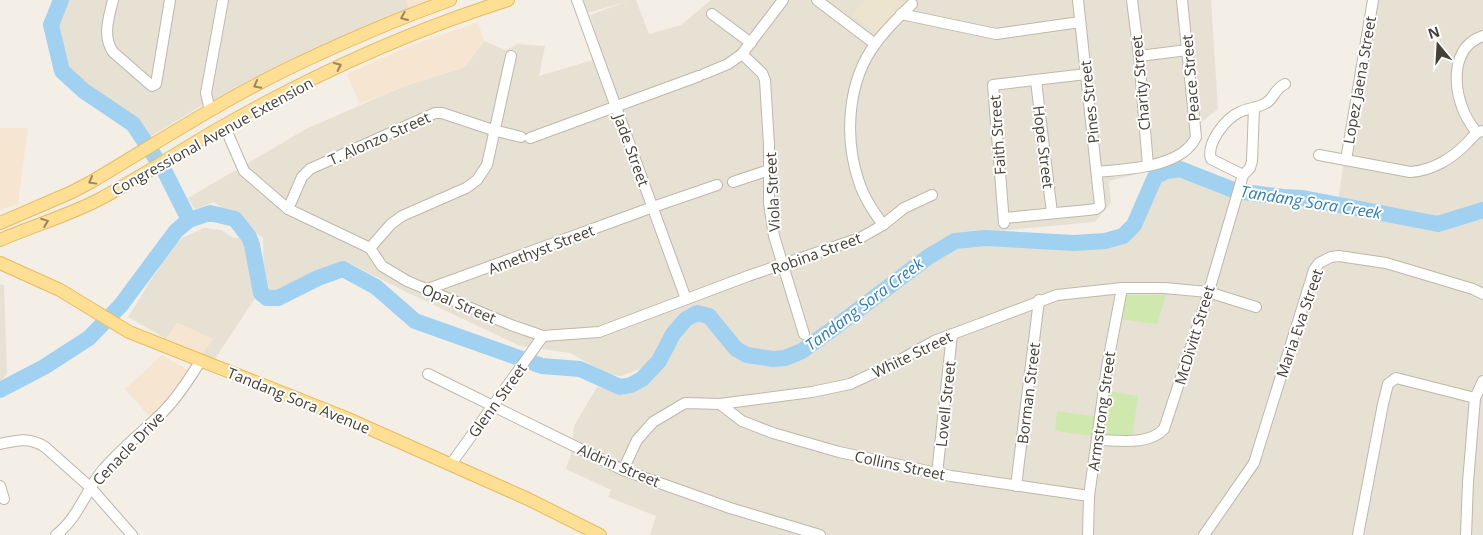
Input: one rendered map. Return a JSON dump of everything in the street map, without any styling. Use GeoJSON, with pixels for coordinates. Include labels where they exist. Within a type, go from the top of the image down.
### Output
{"type":"FeatureCollection","features":[{"type":"Feature","properties":{"kind":"main road","name":"Congressional Avenue Extension"},"geometry":{"type":"LineString","coordinates":[[0,223],[72,192],[210,111],[293,66],[365,34],[450,0]]}},
{"type":"Feature","properties":{"kind":"main road","name":"Congressional Avenue Extension"},"geometry":{"type":"LineString","coordinates":[[0,240],[75,211],[99,199],[224,125],[282,93],[344,63],[443,22],[508,0]]}},
{"type":"Feature","properties":{"kind":"main road","name":"Tandang Sora Avenue"},"geometry":{"type":"LineString","coordinates":[[0,263],[53,286],[125,330],[346,418],[528,499],[600,535]]}},
{"type":"Feature","properties":{"kind":"street"},"geometry":{"type":"LineString","coordinates":[[113,0],[106,31],[109,47],[152,86],[156,84],[170,0]]}},
{"type":"Feature","properties":{"kind":"street"},"geometry":{"type":"LineString","coordinates":[[210,111],[206,93],[222,0]]}},
{"type":"Feature","properties":{"kind":"street","name":"Jade Street"},"geometry":{"type":"LineString","coordinates":[[577,0],[686,299]]}},
{"type":"Feature","properties":{"kind":"street"},"geometry":{"type":"LineString","coordinates":[[616,106],[728,64],[742,54],[783,0]]}},
{"type":"Feature","properties":{"kind":"street"},"geometry":{"type":"LineString","coordinates":[[817,0],[875,44]]}},
{"type":"Feature","properties":{"kind":"street","name":"Pines Street"},"geometry":{"type":"LineString","coordinates":[[1078,0],[1100,204]]}},
{"type":"Feature","properties":{"kind":"street","name":"Charity Street"},"geometry":{"type":"LineString","coordinates":[[1132,0],[1139,56],[1148,166]]}},
{"type":"Feature","properties":{"kind":"street","name":"Peace Street"},"geometry":{"type":"LineString","coordinates":[[1096,172],[1148,166],[1182,154],[1196,137],[1182,0]]}},
{"type":"Feature","properties":{"kind":"street","name":"Lopez Jaena Street"},"geometry":{"type":"LineString","coordinates":[[1346,160],[1373,0]]}},
{"type":"Feature","properties":{"kind":"street"},"geometry":{"type":"LineString","coordinates":[[883,225],[869,205],[859,183],[852,160],[850,112],[855,88],[863,65],[875,44],[912,4]]}},
{"type":"Feature","properties":{"kind":"street"},"geometry":{"type":"LineString","coordinates":[[712,14],[750,43]]}},
{"type":"Feature","properties":{"kind":"street"},"geometry":{"type":"LineString","coordinates":[[902,14],[996,34],[1080,22]]}},
{"type":"Feature","properties":{"kind":"street"},"geometry":{"type":"LineString","coordinates":[[1319,155],[1410,172],[1418,172],[1445,161],[1480,131],[1464,112],[1457,92],[1456,65],[1464,48],[1483,36]]}},
{"type":"Feature","properties":{"kind":"street"},"geometry":{"type":"LineString","coordinates":[[1139,56],[1188,50]]}},
{"type":"Feature","properties":{"kind":"street","name":"Viola Street"},"geometry":{"type":"LineString","coordinates":[[742,54],[762,73],[765,80],[769,145],[769,203],[774,236],[804,334]]}},
{"type":"Feature","properties":{"kind":"street"},"geometry":{"type":"LineString","coordinates":[[370,248],[391,224],[402,216],[466,188],[477,180],[487,165],[493,130],[511,56]]}},
{"type":"Feature","properties":{"kind":"street","name":"Faith Street"},"geometry":{"type":"LineString","coordinates":[[1086,74],[994,85],[1004,221],[1052,213],[1096,209],[1100,204]]}},
{"type":"Feature","properties":{"kind":"street","name":"Hope Street"},"geometry":{"type":"LineString","coordinates":[[1036,81],[1052,213]]}},
{"type":"Feature","properties":{"kind":"street"},"geometry":{"type":"LineString","coordinates":[[1243,175],[1214,161],[1210,156],[1215,136],[1239,112],[1267,102],[1277,88],[1285,84]]}},
{"type":"Feature","properties":{"kind":"street","name":"T. Alonzo Street"},"geometry":{"type":"LineString","coordinates":[[288,209],[302,177],[310,169],[435,113],[442,113],[493,130],[526,138],[616,106]]}},
{"type":"Feature","properties":{"kind":"street","name":"McDivitt Street"},"geometry":{"type":"LineString","coordinates":[[1097,440],[1143,439],[1164,429],[1239,193],[1243,175],[1250,168],[1252,161],[1254,108]]}},
{"type":"Feature","properties":{"kind":"street","name":"Opal Street"},"geometry":{"type":"LineString","coordinates":[[224,125],[244,171],[288,209],[370,248],[382,266],[407,282],[428,289],[511,325],[543,336],[599,332],[748,276]]}},
{"type":"Feature","properties":{"kind":"street"},"geometry":{"type":"LineString","coordinates":[[733,182],[769,170]]}},
{"type":"Feature","properties":{"kind":"street","name":"Amethyst Street"},"geometry":{"type":"LineString","coordinates":[[428,289],[717,185]]}},
{"type":"Feature","properties":{"kind":"street","name":"Robina Street"},"geometry":{"type":"LineString","coordinates":[[748,276],[860,238],[883,225],[904,208],[932,195]]}},
{"type":"Feature","properties":{"kind":"street","name":"Maria Eva Street"},"geometry":{"type":"LineString","coordinates":[[1204,535],[1254,462],[1298,318],[1314,270],[1319,263],[1338,256],[1386,263],[1473,289],[1483,294]]}},
{"type":"Feature","properties":{"kind":"street","name":"White Street"},"geometry":{"type":"LineString","coordinates":[[623,470],[637,440],[653,422],[685,403],[720,404],[812,392],[850,384],[892,365],[934,341],[1039,300],[1057,295],[1122,288],[1164,288],[1208,292],[1256,308]]}},
{"type":"Feature","properties":{"kind":"street","name":"Armstrong Street"},"geometry":{"type":"LineString","coordinates":[[1088,535],[1089,496],[1112,334],[1122,288]]}},
{"type":"Feature","properties":{"kind":"street","name":"Borman Street"},"geometry":{"type":"LineString","coordinates":[[1016,486],[1039,300]]}},
{"type":"Feature","properties":{"kind":"street","name":"Lovell Street"},"geometry":{"type":"LineString","coordinates":[[937,474],[952,334]]}},
{"type":"Feature","properties":{"kind":"street","name":"Glenn Street"},"geometry":{"type":"LineString","coordinates":[[450,464],[543,336]]}},
{"type":"Feature","properties":{"kind":"street","name":"Cenacle Drive"},"geometry":{"type":"LineString","coordinates":[[56,535],[73,519],[90,487],[104,468],[164,411],[185,385],[201,360]]}},
{"type":"Feature","properties":{"kind":"street","name":"Aldrin Street"},"geometry":{"type":"LineString","coordinates":[[428,374],[623,470],[730,508],[820,535]]}},
{"type":"Feature","properties":{"kind":"street"},"geometry":{"type":"LineString","coordinates":[[1358,535],[1388,384],[1396,378],[1474,398]]}},
{"type":"Feature","properties":{"kind":"street"},"geometry":{"type":"LineString","coordinates":[[1466,535],[1468,482],[1478,417],[1474,398],[1483,381]]}},
{"type":"Feature","properties":{"kind":"street","name":"Collins Street"},"geometry":{"type":"LineString","coordinates":[[720,404],[742,421],[773,433],[839,452],[937,474],[1089,496]]}},
{"type":"Feature","properties":{"kind":"street"},"geometry":{"type":"LineString","coordinates":[[0,444],[28,439],[37,442],[90,487],[132,535]]}},
{"type":"Feature","properties":{"kind":"street"},"geometry":{"type":"LineString","coordinates":[[0,486],[4,499]]}},
{"type":"Feature","properties":{"kind":"shaded area"},"geometry":{"type":"Polygon","coordinates":[[[66,0],[433,0],[345,36],[199,107],[150,137],[127,116],[65,72],[55,24],[66,0]]]}},
{"type":"Feature","properties":{"kind":"shaded area"},"geometry":{"type":"Polygon","coordinates":[[[406,0],[433,0],[409,9],[406,0]]]}},
{"type":"Feature","properties":{"kind":"shaded area"},"geometry":{"type":"Polygon","coordinates":[[[582,0],[636,0],[649,34],[681,25],[711,0],[1211,0],[1218,109],[1200,123],[1195,144],[1173,165],[1109,181],[1111,203],[1095,222],[998,231],[949,240],[809,342],[766,357],[741,351],[710,315],[698,312],[685,315],[646,367],[621,376],[607,374],[570,353],[520,346],[348,262],[316,273],[288,291],[275,295],[264,293],[263,238],[214,202],[195,209],[188,198],[306,129],[402,87],[465,67],[484,41],[506,50],[518,44],[545,46],[539,76],[603,57],[590,15],[629,1],[587,13],[582,0]]]}},
{"type":"Feature","properties":{"kind":"shaded area"},"geometry":{"type":"Polygon","coordinates":[[[865,0],[899,0],[903,3],[878,34],[853,15],[865,0]]]}},
{"type":"Feature","properties":{"kind":"shaded area"},"geometry":{"type":"Polygon","coordinates":[[[1367,0],[1483,0],[1483,535],[650,535],[656,516],[608,497],[611,490],[566,469],[571,454],[574,426],[597,387],[626,392],[651,377],[680,329],[699,317],[739,357],[768,361],[794,361],[924,260],[959,243],[1040,247],[1080,245],[1131,237],[1156,177],[1180,172],[1230,195],[1281,202],[1338,202],[1367,0]]]}},
{"type":"Feature","properties":{"kind":"shaded area"},"geometry":{"type":"Polygon","coordinates":[[[478,22],[484,41],[465,67],[402,87],[360,104],[347,74],[410,46],[478,22]]]}},
{"type":"Feature","properties":{"kind":"shaded area"},"geometry":{"type":"Polygon","coordinates":[[[0,128],[28,128],[18,204],[0,210],[0,128]]]}},
{"type":"Feature","properties":{"kind":"shaded area"},"geometry":{"type":"Polygon","coordinates":[[[204,228],[221,230],[234,238],[245,237],[257,295],[215,359],[202,354],[213,339],[177,323],[166,339],[128,317],[171,248],[182,238],[204,228]]]}},
{"type":"Feature","properties":{"kind":"shaded area"},"geometry":{"type":"Polygon","coordinates":[[[0,284],[4,285],[7,374],[0,382],[0,284]]]}},
{"type":"Feature","properties":{"kind":"shaded area"},"geometry":{"type":"Polygon","coordinates":[[[177,323],[213,339],[202,354],[166,339],[177,323]]]}},
{"type":"Feature","properties":{"kind":"shaded area"},"geometry":{"type":"Polygon","coordinates":[[[162,355],[195,374],[151,418],[125,389],[162,355]]]}},
{"type":"Feature","properties":{"kind":"green space"},"geometry":{"type":"Polygon","coordinates":[[[1166,295],[1157,324],[1120,319],[1125,296],[1166,295]]]}},
{"type":"Feature","properties":{"kind":"green space"},"geometry":{"type":"Polygon","coordinates":[[[1107,391],[1138,396],[1132,438],[1099,438],[1107,391]]]}},
{"type":"Feature","properties":{"kind":"green space"},"geometry":{"type":"Polygon","coordinates":[[[1057,411],[1099,417],[1096,436],[1055,431],[1057,411]]]}},
{"type":"Feature","properties":{"kind":"waterway"},"geometry":{"type":"LineString","coordinates":[[61,0],[51,25],[62,71],[84,91],[133,124],[165,172],[189,220]]}},
{"type":"Feature","properties":{"kind":"waterway","name":"Tandang Sora Creek"},"geometry":{"type":"LineString","coordinates":[[0,390],[44,367],[89,338],[121,305],[176,231],[189,220],[210,213],[235,219],[249,237],[261,293],[267,298],[278,298],[318,278],[343,269],[376,287],[415,321],[542,366],[580,369],[620,387],[631,385],[642,379],[659,361],[673,334],[686,319],[697,313],[709,316],[736,349],[747,355],[773,359],[785,358],[802,351],[928,257],[955,241],[985,238],[1074,243],[1105,241],[1123,236],[1134,225],[1155,177],[1166,171],[1180,169],[1236,191],[1303,198],[1438,224],[1483,210]]}}]}
